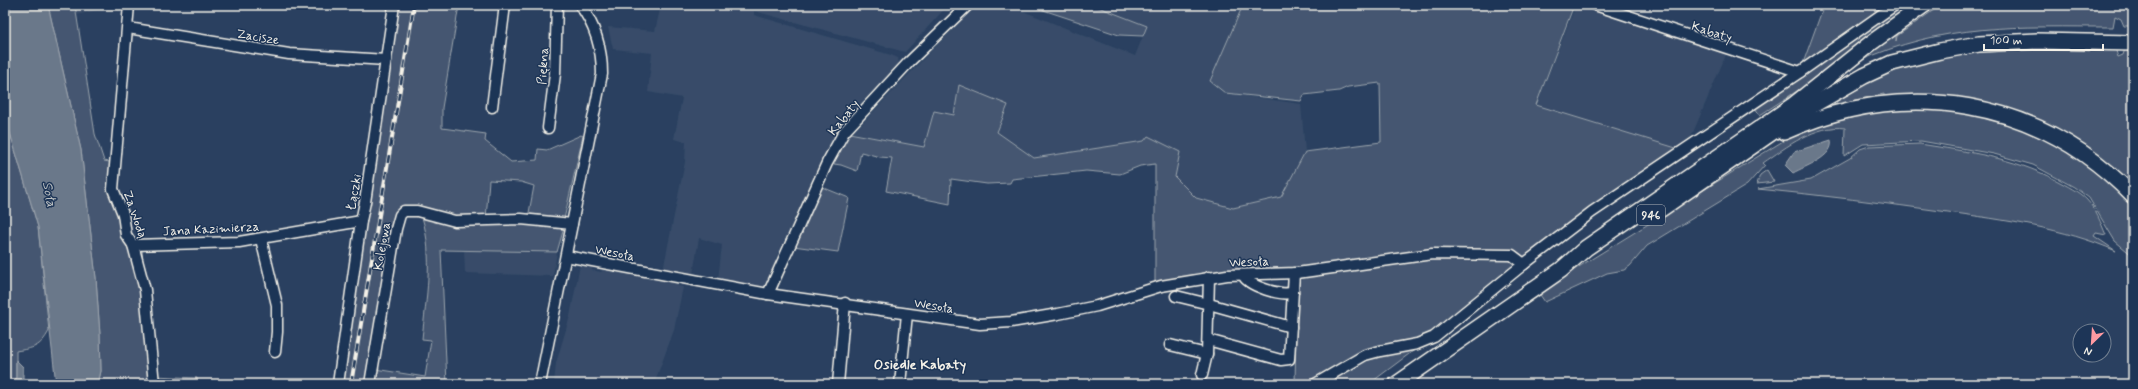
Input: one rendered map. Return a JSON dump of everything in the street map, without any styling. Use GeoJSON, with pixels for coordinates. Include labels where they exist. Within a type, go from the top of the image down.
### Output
{"type":"FeatureCollection","features":[{"type":"Feature","properties":{"kind":"highway"},"geometry":{"type":"LineString","coordinates":[[1792,106],[1871,43],[1924,5]]}},
{"type":"Feature","properties":{"kind":"highway"},"geometry":{"type":"LineString","coordinates":[[1792,106],[1860,68],[1888,55],[1954,37],[2017,32],[2127,38]]}},
{"type":"Feature","properties":{"kind":"highway"},"geometry":{"type":"LineString","coordinates":[[1738,158],[1771,132],[1835,91],[1864,76],[1898,62],[1940,51],[1979,44],[2127,38]]}},
{"type":"Feature","properties":{"kind":"highway"},"geometry":{"type":"LineString","coordinates":[[1738,158],[1807,122],[1848,109],[1897,102],[1945,103],[1992,111],[2039,128],[2082,151],[2113,175],[2133,196]]}},
{"type":"Feature","properties":{"kind":"highway","name":"946"},"geometry":{"type":"LineString","coordinates":[[1561,270],[1586,248],[1792,106]]}},
{"type":"Feature","properties":{"kind":"highway","name":"946"},"geometry":{"type":"LineString","coordinates":[[1397,384],[1561,270],[1590,254],[1738,158]]}},
{"type":"Feature","properties":{"kind":"street","name":"Za Wodą"},"geometry":{"type":"LineString","coordinates":[[129,5],[113,189],[123,214],[126,234],[132,244],[146,297],[154,384]]}},
{"type":"Feature","properties":{"kind":"street","name":"Łączki"},"geometry":{"type":"LineString","coordinates":[[338,384],[394,5]]}},
{"type":"Feature","properties":{"kind":"street"},"geometry":{"type":"LineString","coordinates":[[492,107],[505,5]]}},
{"type":"Feature","properties":{"kind":"street","name":"Piękna"},"geometry":{"type":"LineString","coordinates":[[548,128],[555,74],[556,5]]}},
{"type":"Feature","properties":{"kind":"street"},"geometry":{"type":"LineString","coordinates":[[540,384],[602,74],[599,43],[590,20],[580,5]]}},
{"type":"Feature","properties":{"kind":"street","name":"Kabaty"},"geometry":{"type":"LineString","coordinates":[[768,294],[778,268],[827,163],[844,132],[906,65],[968,5]]}},
{"type":"Feature","properties":{"kind":"street","name":"Kabaty"},"geometry":{"type":"LineString","coordinates":[[1595,5],[1800,72]]}},
{"type":"Feature","properties":{"kind":"street"},"geometry":{"type":"LineString","coordinates":[[1315,384],[1365,356],[1380,351],[1417,344],[1434,337],[1524,264],[1592,212],[1800,72],[1895,5]]}},
{"type":"Feature","properties":{"kind":"street","name":"Zacisze"},"geometry":{"type":"LineString","coordinates":[[128,28],[296,54],[386,60]]}},
{"type":"Feature","properties":{"kind":"street","name":"Kolejowa"},"geometry":{"type":"LineString","coordinates":[[370,384],[396,229],[400,215],[404,211],[417,211],[455,221],[521,220],[572,224]]}},
{"type":"Feature","properties":{"kind":"street","name":"Jana Kazimierza"},"geometry":{"type":"LineString","coordinates":[[132,244],[239,242],[261,240],[361,221]]}},
{"type":"Feature","properties":{"kind":"street"},"geometry":{"type":"LineString","coordinates":[[261,240],[277,305],[278,325],[275,352]]}},
{"type":"Feature","properties":{"kind":"street","name":"Wesoła"},"geometry":{"type":"LineString","coordinates":[[566,256],[768,294],[845,303],[906,314],[980,324],[1011,322],[1097,306],[1161,286],[1209,277],[1243,274],[1295,273],[1432,254],[1503,254],[1518,258],[1524,264]]}},
{"type":"Feature","properties":{"kind":"street"},"geometry":{"type":"LineString","coordinates":[[1208,340],[1286,361],[1290,356],[1295,273]]}},
{"type":"Feature","properties":{"kind":"street"},"geometry":{"type":"LineString","coordinates":[[1243,274],[1248,282],[1283,294],[1293,292]]}},
{"type":"Feature","properties":{"kind":"street"},"geometry":{"type":"LineString","coordinates":[[1202,375],[1207,354],[1208,340],[1209,277]]}},
{"type":"Feature","properties":{"kind":"street"},"geometry":{"type":"LineString","coordinates":[[1176,296],[1291,327]]}},
{"type":"Feature","properties":{"kind":"street"},"geometry":{"type":"LineString","coordinates":[[838,384],[845,303]]}},
{"type":"Feature","properties":{"kind":"street"},"geometry":{"type":"LineString","coordinates":[[900,384],[906,314]]}},
{"type":"Feature","properties":{"kind":"street"},"geometry":{"type":"LineString","coordinates":[[1170,345],[1207,354]]}},
{"type":"Feature","properties":{"kind":"shaded area"},"geometry":{"type":"Polygon","coordinates":[[[48,5],[75,5],[95,134],[104,161],[115,163],[113,189],[124,227],[142,249],[155,376],[197,378],[197,383],[213,384],[98,384],[101,371],[96,278],[81,150],[48,5]]]}},
{"type":"Feature","properties":{"kind":"shaded area"},"geometry":{"type":"Polygon","coordinates":[[[75,5],[116,5],[117,10],[107,12],[105,8],[77,15],[75,5]]]}},
{"type":"Feature","properties":{"kind":"shaded area"},"geometry":{"type":"Polygon","coordinates":[[[395,5],[459,5],[442,108],[442,128],[486,134],[485,141],[511,162],[537,160],[538,149],[547,150],[581,135],[583,136],[564,219],[528,218],[534,186],[521,182],[489,180],[486,219],[565,224],[557,252],[441,250],[447,384],[338,384],[395,5]],[[407,215],[403,218],[375,369],[425,377],[431,340],[422,339],[428,278],[428,247],[422,217],[407,215]]]}},
{"type":"Feature","properties":{"kind":"shaded area"},"geometry":{"type":"Polygon","coordinates":[[[661,5],[948,5],[905,52],[754,11],[754,15],[891,55],[898,58],[899,65],[854,110],[835,135],[776,258],[768,294],[718,280],[722,245],[699,238],[693,274],[663,270],[685,162],[686,142],[674,139],[682,98],[648,92],[652,53],[613,49],[608,27],[655,31],[661,5]]]}},
{"type":"Feature","properties":{"kind":"shaded area"},"geometry":{"type":"Polygon","coordinates":[[[978,5],[1008,5],[1135,56],[1147,26],[1093,5],[1243,5],[1210,81],[1225,93],[1301,104],[1305,152],[1281,197],[1233,208],[1196,198],[1175,177],[1148,136],[1145,141],[1034,158],[997,132],[959,85],[954,116],[934,111],[924,147],[853,133],[930,52],[978,5]]]}},
{"type":"Feature","properties":{"kind":"shaded area"},"geometry":{"type":"Polygon","coordinates":[[[1028,5],[1093,5],[1147,26],[1143,36],[1119,35],[1028,5]]]}},
{"type":"Feature","properties":{"kind":"shaded area"},"geometry":{"type":"Polygon","coordinates":[[[1243,5],[1574,5],[1536,105],[1676,148],[1689,142],[1665,162],[1369,384],[1295,384],[1297,273],[1155,284],[1155,164],[1140,166],[1120,174],[1086,171],[1012,179],[1010,183],[987,184],[951,179],[950,204],[886,191],[892,158],[880,157],[861,152],[857,171],[841,165],[827,163],[844,132],[924,147],[934,111],[954,115],[959,85],[1008,105],[997,132],[1034,158],[1144,141],[1148,136],[1180,152],[1175,177],[1196,198],[1233,208],[1281,197],[1305,152],[1381,142],[1380,83],[1348,87],[1339,91],[1304,95],[1301,101],[1225,93],[1210,81],[1243,5]]]}},
{"type":"Feature","properties":{"kind":"shaded area"},"geometry":{"type":"Polygon","coordinates":[[[1576,5],[1593,6],[1728,50],[1689,142],[1676,148],[1536,105],[1576,5]]]}},
{"type":"Feature","properties":{"kind":"shaded area"},"geometry":{"type":"Polygon","coordinates":[[[1824,5],[1877,5],[1877,12],[1802,66],[1824,5]]]}},
{"type":"Feature","properties":{"kind":"shaded area"},"geometry":{"type":"Polygon","coordinates":[[[1899,5],[1911,5],[1852,48],[1800,89],[1760,115],[1755,108],[1899,5]]]}},
{"type":"Feature","properties":{"kind":"shaded area"},"geometry":{"type":"Polygon","coordinates":[[[1933,5],[1938,5],[1896,35],[1896,42],[1897,36],[1941,5],[2133,5],[2133,26],[2124,26],[2121,19],[2115,16],[2113,27],[2013,28],[1951,34],[1920,40],[1888,50],[1855,63],[1933,5]]]}},
{"type":"Feature","properties":{"kind":"shaded area"},"geometry":{"type":"Polygon","coordinates":[[[2115,48],[2118,57],[2123,55],[2125,49],[2133,49],[2133,175],[2130,173],[2125,178],[2133,187],[2102,162],[1959,101],[1799,122],[1827,105],[1828,108],[1860,99],[1884,96],[1884,94],[1831,105],[1869,82],[1832,102],[1881,73],[1974,49],[2115,48]]]}},
{"type":"Feature","properties":{"kind":"shaded area"},"geometry":{"type":"Polygon","coordinates":[[[1940,109],[1972,112],[2010,122],[2059,143],[2127,196],[2133,204],[2133,256],[2115,241],[2089,198],[2074,187],[2033,165],[1994,154],[1921,141],[1863,144],[1844,156],[1845,128],[1834,128],[1812,133],[1781,150],[1763,163],[1765,165],[1747,185],[1647,246],[1630,266],[1624,270],[1607,273],[1545,302],[1538,292],[1788,138],[1831,119],[1889,110],[1940,109]]]}},
{"type":"Feature","properties":{"kind":"shaded area"},"geometry":{"type":"Polygon","coordinates":[[[5,116],[38,227],[49,331],[46,337],[36,346],[16,351],[16,384],[5,384],[5,116]]]}},
{"type":"Feature","properties":{"kind":"shaded area"},"geometry":{"type":"Polygon","coordinates":[[[1920,144],[1990,156],[2023,166],[2056,180],[2080,194],[2087,200],[2098,217],[2106,235],[2096,233],[2094,236],[2116,251],[2076,236],[2012,222],[1876,202],[1758,189],[1811,180],[1850,158],[1860,149],[1869,146],[1920,144]]]}},
{"type":"Feature","properties":{"kind":"shaded area"},"geometry":{"type":"Polygon","coordinates":[[[1767,170],[1774,182],[1757,184],[1760,175],[1767,170]]]}},
{"type":"Feature","properties":{"kind":"shaded area"},"geometry":{"type":"Polygon","coordinates":[[[817,185],[849,198],[838,252],[793,246],[817,185]]]}},
{"type":"Feature","properties":{"kind":"shaded area"},"geometry":{"type":"Polygon","coordinates":[[[464,249],[557,252],[553,276],[465,273],[464,249]]]}},
{"type":"Feature","properties":{"kind":"shaded area"},"geometry":{"type":"Polygon","coordinates":[[[580,265],[591,267],[592,270],[601,272],[603,269],[677,283],[678,286],[683,287],[674,330],[654,384],[551,384],[554,383],[556,363],[570,316],[580,265]]]}},
{"type":"Feature","properties":{"kind":"water","name":"Soła"},"geometry":{"type":"Polygon","coordinates":[[[5,5],[48,5],[81,150],[96,278],[101,371],[98,384],[56,384],[38,227],[5,116],[5,5]]]}},
{"type":"Feature","properties":{"kind":"water"},"geometry":{"type":"Polygon","coordinates":[[[1831,140],[1831,146],[1824,156],[1811,164],[1793,173],[1785,165],[1794,152],[1831,140]]]}},
{"type":"Feature","properties":{"kind":"water"},"geometry":{"type":"Polygon","coordinates":[[[16,360],[23,367],[23,384],[16,384],[16,360]]]}},
{"type":"Feature","properties":{"kind":"railway"},"geometry":{"type":"LineString","coordinates":[[351,384],[414,5]]}},
{"type":"Feature","properties":{"kind":"district","name":"Osiedle Kabaty"},"geometry":{"type":"Point","coordinates":[920,364]}}]}
